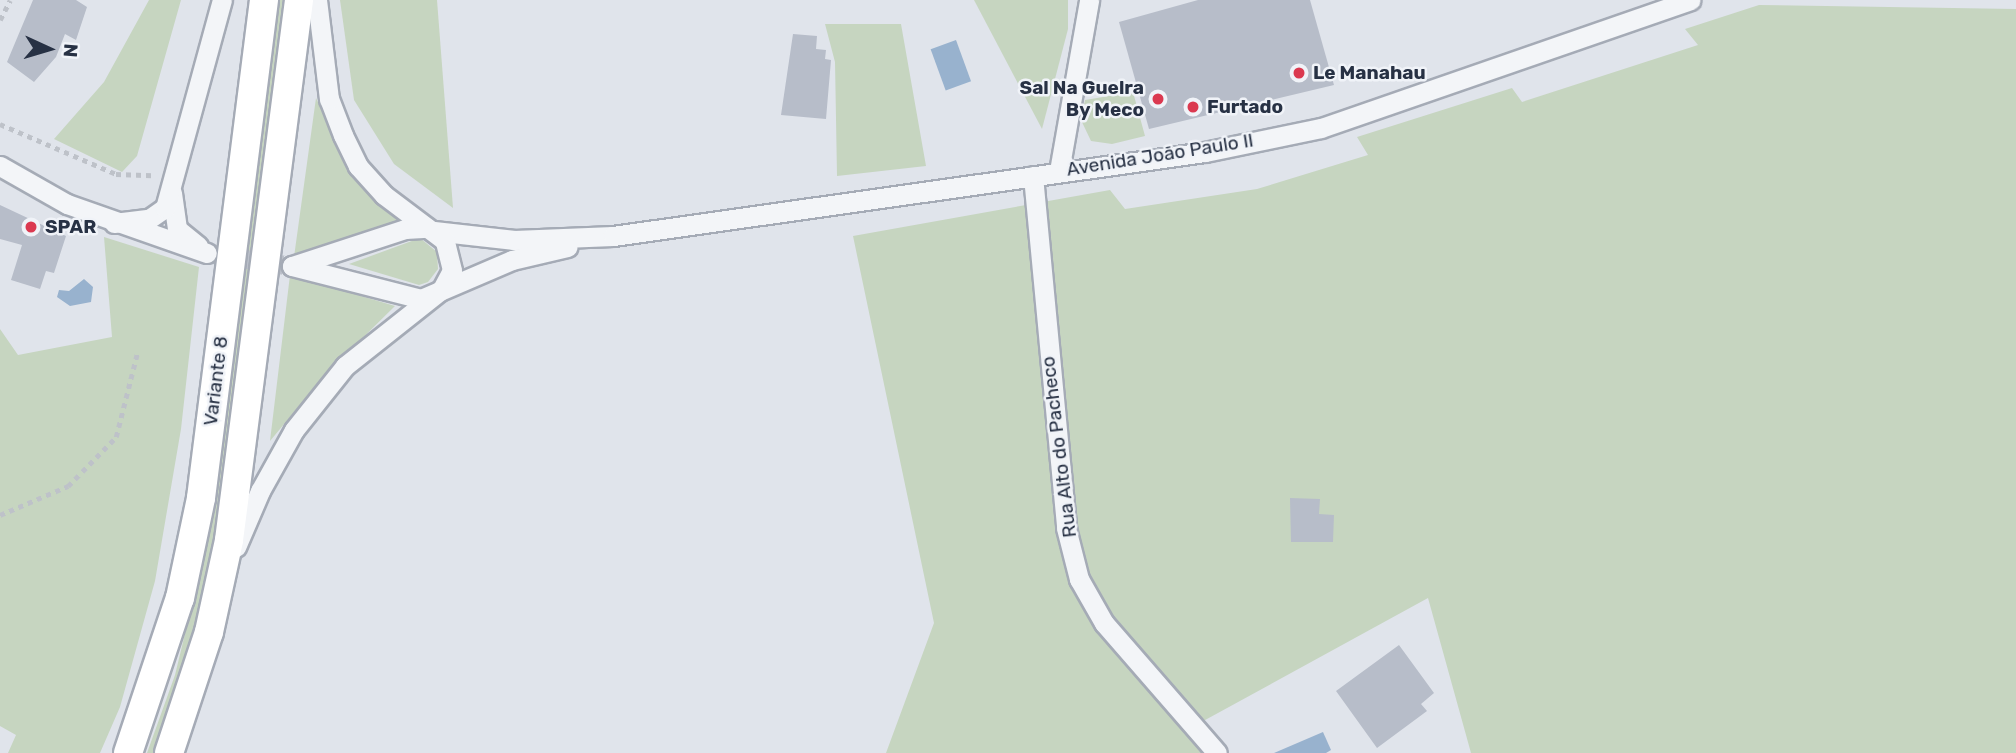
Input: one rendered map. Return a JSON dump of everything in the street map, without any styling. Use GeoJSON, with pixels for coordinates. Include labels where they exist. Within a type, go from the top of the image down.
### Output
{"type":"FeatureCollection","features":[{"type":"Feature","properties":{"kind":"main road","name":"Variante 8"},"geometry":{"type":"LineString","coordinates":[[128,753],[180,598],[201,498],[264,0]]}},
{"type":"Feature","properties":{"kind":"main road","name":"Variante 8"},"geometry":{"type":"LineString","coordinates":[[169,753],[209,632],[229,540],[299,0]]}},
{"type":"Feature","properties":{"kind":"street"},"geometry":{"type":"LineString","coordinates":[[114,223],[149,219],[165,208],[168,184],[222,0]]}},
{"type":"Feature","properties":{"kind":"street"},"geometry":{"type":"LineString","coordinates":[[209,632],[241,534],[294,430],[345,366],[436,294],[450,277],[453,262],[449,248],[376,185],[343,135],[328,99],[317,0]]}},
{"type":"Feature","properties":{"kind":"street"},"geometry":{"type":"LineString","coordinates":[[1059,171],[1089,0]]}},
{"type":"Feature","properties":{"kind":"street","name":"Avenida João Paulo II"},"geometry":{"type":"LineString","coordinates":[[613,236],[1205,152],[1321,128],[1690,0]]}},
{"type":"Feature","properties":{"kind":"street"},"geometry":{"type":"LineString","coordinates":[[0,166],[67,205],[207,253],[177,229],[168,184]]}},
{"type":"Feature","properties":{"kind":"street","name":"Rua Alto do Pacheco"},"geometry":{"type":"LineString","coordinates":[[1033,176],[1066,528],[1079,579],[1104,623],[1217,753]]}},
{"type":"Feature","properties":{"kind":"street"},"geometry":{"type":"LineString","coordinates":[[405,229],[514,240],[613,236],[512,260],[436,294],[412,299],[292,266],[405,229]]}},
{"type":"Feature","properties":{"kind":"path"},"geometry":{"type":"LineString","coordinates":[[0,20],[10,0]]}},
{"type":"Feature","properties":{"kind":"path"},"geometry":{"type":"LineString","coordinates":[[0,124],[116,174],[143,173],[168,184]]}},
{"type":"Feature","properties":{"kind":"path"},"geometry":{"type":"LineString","coordinates":[[0,515],[68,486],[116,437],[137,354]]}},
{"type":"Feature","properties":{"kind":"green space"},"geometry":{"type":"Polygon","coordinates":[[[149,0],[181,0],[137,156],[122,172],[54,139],[104,82],[149,0]]]}},
{"type":"Feature","properties":{"kind":"green space"},"geometry":{"type":"Polygon","coordinates":[[[278,0],[286,0],[209,588],[156,753],[147,753],[175,675],[206,547],[278,0]]]}},
{"type":"Feature","properties":{"kind":"green space"},"geometry":{"type":"Polygon","coordinates":[[[340,0],[437,0],[453,208],[394,164],[354,100],[340,0]]]}},
{"type":"Feature","properties":{"kind":"green space"},"geometry":{"type":"Polygon","coordinates":[[[974,0],[1068,0],[1068,29],[1042,129],[974,0]]]}},
{"type":"Feature","properties":{"kind":"green space"},"geometry":{"type":"Polygon","coordinates":[[[1759,5],[2016,9],[2016,753],[1471,753],[1428,598],[1185,731],[1202,753],[886,753],[934,623],[853,236],[1110,190],[1125,209],[1257,189],[1368,155],[1357,137],[1512,88],[1522,102],[1698,45],[1685,29],[1759,5]]]}},
{"type":"Feature","properties":{"kind":"green space"},"geometry":{"type":"Polygon","coordinates":[[[825,24],[901,24],[926,166],[837,176],[835,62],[825,24]]]}},
{"type":"Feature","properties":{"kind":"green space"},"geometry":{"type":"Polygon","coordinates":[[[1133,92],[1145,136],[1112,144],[1091,141],[1081,120],[1085,100],[1133,92]]]}},
{"type":"Feature","properties":{"kind":"green space"},"geometry":{"type":"Polygon","coordinates":[[[316,98],[355,178],[401,221],[294,257],[316,98]]]}},
{"type":"Feature","properties":{"kind":"green space"},"geometry":{"type":"Polygon","coordinates":[[[104,237],[199,267],[181,429],[155,581],[120,707],[100,753],[8,753],[16,735],[0,726],[0,329],[18,355],[112,337],[104,237]]]}},
{"type":"Feature","properties":{"kind":"green space"},"geometry":{"type":"Polygon","coordinates":[[[420,238],[437,252],[438,269],[428,282],[419,285],[349,264],[420,238]]]}},
{"type":"Feature","properties":{"kind":"green space"},"geometry":{"type":"Polygon","coordinates":[[[290,275],[395,306],[325,375],[270,441],[290,275]]]}},
{"type":"Feature","properties":{"kind":"water"},"geometry":{"type":"Polygon","coordinates":[[[956,40],[971,81],[946,91],[931,49],[956,40]]]}},
{"type":"Feature","properties":{"kind":"water"},"geometry":{"type":"Polygon","coordinates":[[[84,279],[93,287],[91,302],[70,306],[57,297],[59,290],[69,291],[84,279]]]}},
{"type":"Feature","properties":{"kind":"water"},"geometry":{"type":"Polygon","coordinates":[[[1323,732],[1331,750],[1326,753],[1274,753],[1323,732]]]}},
{"type":"Feature","properties":{"kind":"building"},"geometry":{"type":"Polygon","coordinates":[[[33,0],[76,0],[87,7],[76,40],[65,34],[56,57],[34,82],[7,62],[33,0]]]}},
{"type":"Feature","properties":{"kind":"building"},"geometry":{"type":"Polygon","coordinates":[[[1198,0],[1310,0],[1334,85],[1149,129],[1119,22],[1198,0]]]}},
{"type":"Feature","properties":{"kind":"building"},"geometry":{"type":"Polygon","coordinates":[[[793,34],[817,36],[816,49],[826,50],[825,59],[831,60],[826,119],[781,115],[793,34]]]}},
{"type":"Feature","properties":{"kind":"building"},"geometry":{"type":"Polygon","coordinates":[[[0,205],[66,236],[54,273],[46,271],[40,289],[11,280],[22,245],[0,239],[0,205]]]}},
{"type":"Feature","properties":{"kind":"building"},"geometry":{"type":"Polygon","coordinates":[[[1290,498],[1320,499],[1319,514],[1334,515],[1333,542],[1291,542],[1290,498]]]}},
{"type":"Feature","properties":{"kind":"building"},"geometry":{"type":"Polygon","coordinates":[[[1399,645],[1434,693],[1421,704],[1427,711],[1377,748],[1336,691],[1399,645]]]}},
{"type":"Feature","properties":{"kind":"tunnel"},"geometry":{"type":"LineString","coordinates":[[207,253],[292,266]]}},
{"type":"Feature","properties":{"kind":"place","name":"Le Manahau"},"geometry":{"type":"Point","coordinates":[1299,73]}},
{"type":"Feature","properties":{"kind":"place","name":"Sal Na Guelra By Meco"},"geometry":{"type":"Point","coordinates":[1158,99]}},
{"type":"Feature","properties":{"kind":"place","name":"Furtado"},"geometry":{"type":"Point","coordinates":[1193,107]}},
{"type":"Feature","properties":{"kind":"place","name":"SPAR"},"geometry":{"type":"Point","coordinates":[31,227]}}]}
